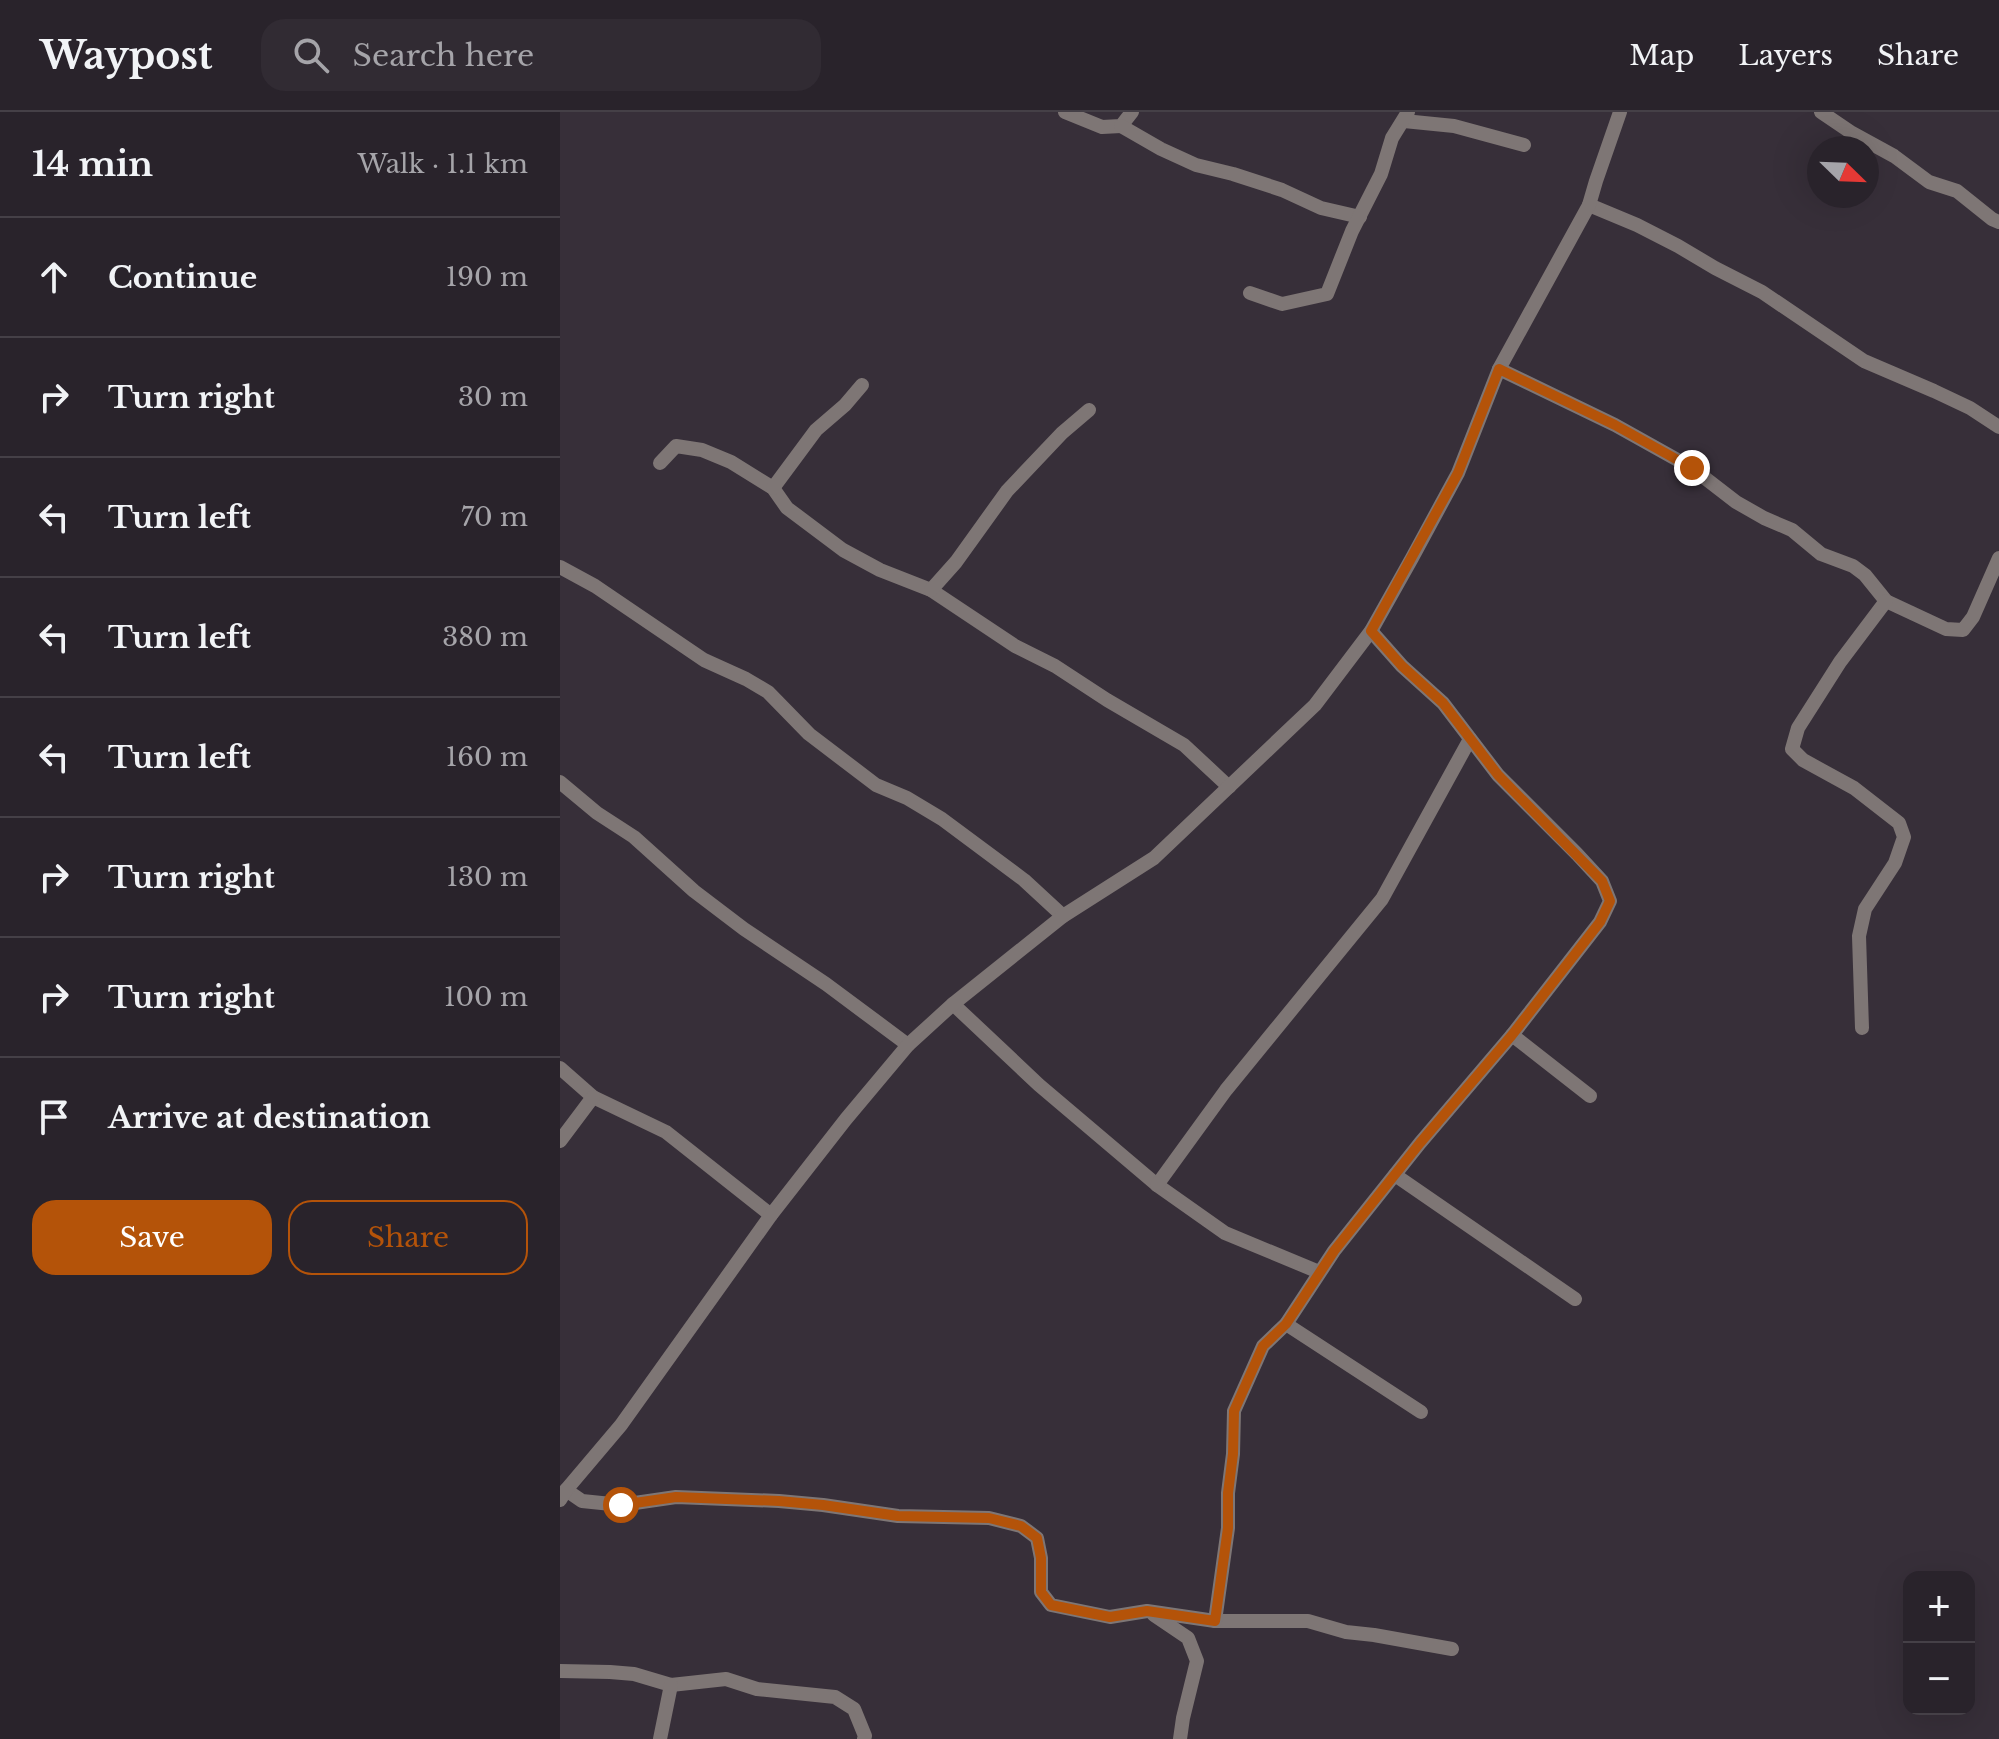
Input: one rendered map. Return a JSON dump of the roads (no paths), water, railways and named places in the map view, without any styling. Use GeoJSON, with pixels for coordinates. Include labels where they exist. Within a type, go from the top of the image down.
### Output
{"type":"FeatureCollection","features":[{"type":"Feature","properties":{"kind":"street"},"geometry":{"type":"LineString","coordinates":[[1065,112],[1102,127],[1121,126],[1196,165],[1282,190],[1321,208],[1360,217]]}},
{"type":"Feature","properties":{"kind":"street"},"geometry":{"type":"LineString","coordinates":[[1121,126],[1132,112]]}},
{"type":"Feature","properties":{"kind":"street"},"geometry":{"type":"LineString","coordinates":[[1452,1649],[1346,1632],[1308,1621],[1215,1621],[1147,1611],[1110,1617],[1051,1605],[1041,1592],[1041,1558],[1037,1538],[1021,1526],[989,1518],[898,1516],[794,1502],[676,1497],[621,1505],[582,1501],[563,1495],[621,1425],[771,1215],[908,1045],[953,1004],[1063,916],[1154,858],[1315,705],[1371,631],[1458,473],[1499,369],[1589,205],[1620,112]]}},
{"type":"Feature","properties":{"kind":"street"},"geometry":{"type":"LineString","coordinates":[[1821,112],[1894,156],[1929,182],[1957,191],[1999,222]]}},
{"type":"Feature","properties":{"kind":"street"},"geometry":{"type":"LineString","coordinates":[[1250,293],[1282,304],[1327,294],[1381,174],[1392,138],[1406,117],[1456,119],[1524,145]]}},
{"type":"Feature","properties":{"kind":"street"},"geometry":{"type":"LineString","coordinates":[[1589,205],[1678,246],[1762,292],[1864,361],[1970,408],[1999,427]]}},
{"type":"Feature","properties":{"kind":"street"},"geometry":{"type":"LineString","coordinates":[[1499,369],[1615,425],[1692,468],[1736,502],[1792,530],[1821,554],[1853,566],[1865,575],[1886,601],[1946,629],[1963,630],[1973,617],[1999,558]]}},
{"type":"Feature","properties":{"kind":"street"},"geometry":{"type":"LineString","coordinates":[[773,488],[816,430],[845,405],[862,385]]}},
{"type":"Feature","properties":{"kind":"street"},"geometry":{"type":"LineString","coordinates":[[931,590],[956,562],[1007,491],[1062,433],[1089,410]]}},
{"type":"Feature","properties":{"kind":"street"},"geometry":{"type":"LineString","coordinates":[[660,463],[676,446],[702,450],[731,462],[773,488],[787,508],[843,550],[880,570],[931,590],[1015,646],[1055,666],[1184,745],[1229,787]]}},
{"type":"Feature","properties":{"kind":"street"},"geometry":{"type":"LineString","coordinates":[[560,567],[606,593],[704,660],[768,692],[809,734],[876,785],[907,798],[942,819],[1024,880],[1063,916]]}},
{"type":"Feature","properties":{"kind":"street"},"geometry":{"type":"LineString","coordinates":[[1862,1028],[1859,936],[1865,909],[1895,863],[1904,837],[1899,823],[1854,788],[1803,760],[1792,749],[1798,728],[1840,662],[1886,601]]}},
{"type":"Feature","properties":{"kind":"street"},"geometry":{"type":"LineString","coordinates":[[1215,1621],[1228,1528],[1234,1411],[1263,1346],[1286,1324],[1319,1272],[1512,1035],[1600,922],[1610,901],[1602,881],[1498,775],[1443,703],[1402,666],[1371,631]]}},
{"type":"Feature","properties":{"kind":"street"},"geometry":{"type":"LineString","coordinates":[[1157,1185],[1226,1090],[1382,899],[1470,739]]}},
{"type":"Feature","properties":{"kind":"street"},"geometry":{"type":"LineString","coordinates":[[560,782],[597,813],[634,837],[694,891],[744,929],[826,984],[908,1045]]}},
{"type":"Feature","properties":{"kind":"street"},"geometry":{"type":"LineString","coordinates":[[953,1004],[1039,1085],[1157,1185],[1225,1233],[1319,1272]]}},
{"type":"Feature","properties":{"kind":"street"},"geometry":{"type":"LineString","coordinates":[[1512,1035],[1590,1096]]}},
{"type":"Feature","properties":{"kind":"street"},"geometry":{"type":"LineString","coordinates":[[560,1068],[593,1097],[666,1132],[771,1215]]}},
{"type":"Feature","properties":{"kind":"street"},"geometry":{"type":"LineString","coordinates":[[560,1141],[593,1097]]}},
{"type":"Feature","properties":{"kind":"street"},"geometry":{"type":"LineString","coordinates":[[1395,1175],[1575,1299]]}},
{"type":"Feature","properties":{"kind":"street"},"geometry":{"type":"LineString","coordinates":[[1286,1324],[1421,1412]]}},
{"type":"Feature","properties":{"kind":"street"},"geometry":{"type":"LineString","coordinates":[[1147,1611],[1188,1638],[1197,1661],[1180,1739]]}},
{"type":"Feature","properties":{"kind":"street"},"geometry":{"type":"LineString","coordinates":[[560,1671],[634,1674],[671,1685],[726,1679],[757,1689],[835,1697],[854,1709],[864,1739]]}},
{"type":"Feature","properties":{"kind":"street"},"geometry":{"type":"LineString","coordinates":[[660,1739],[671,1685]]}}]}
